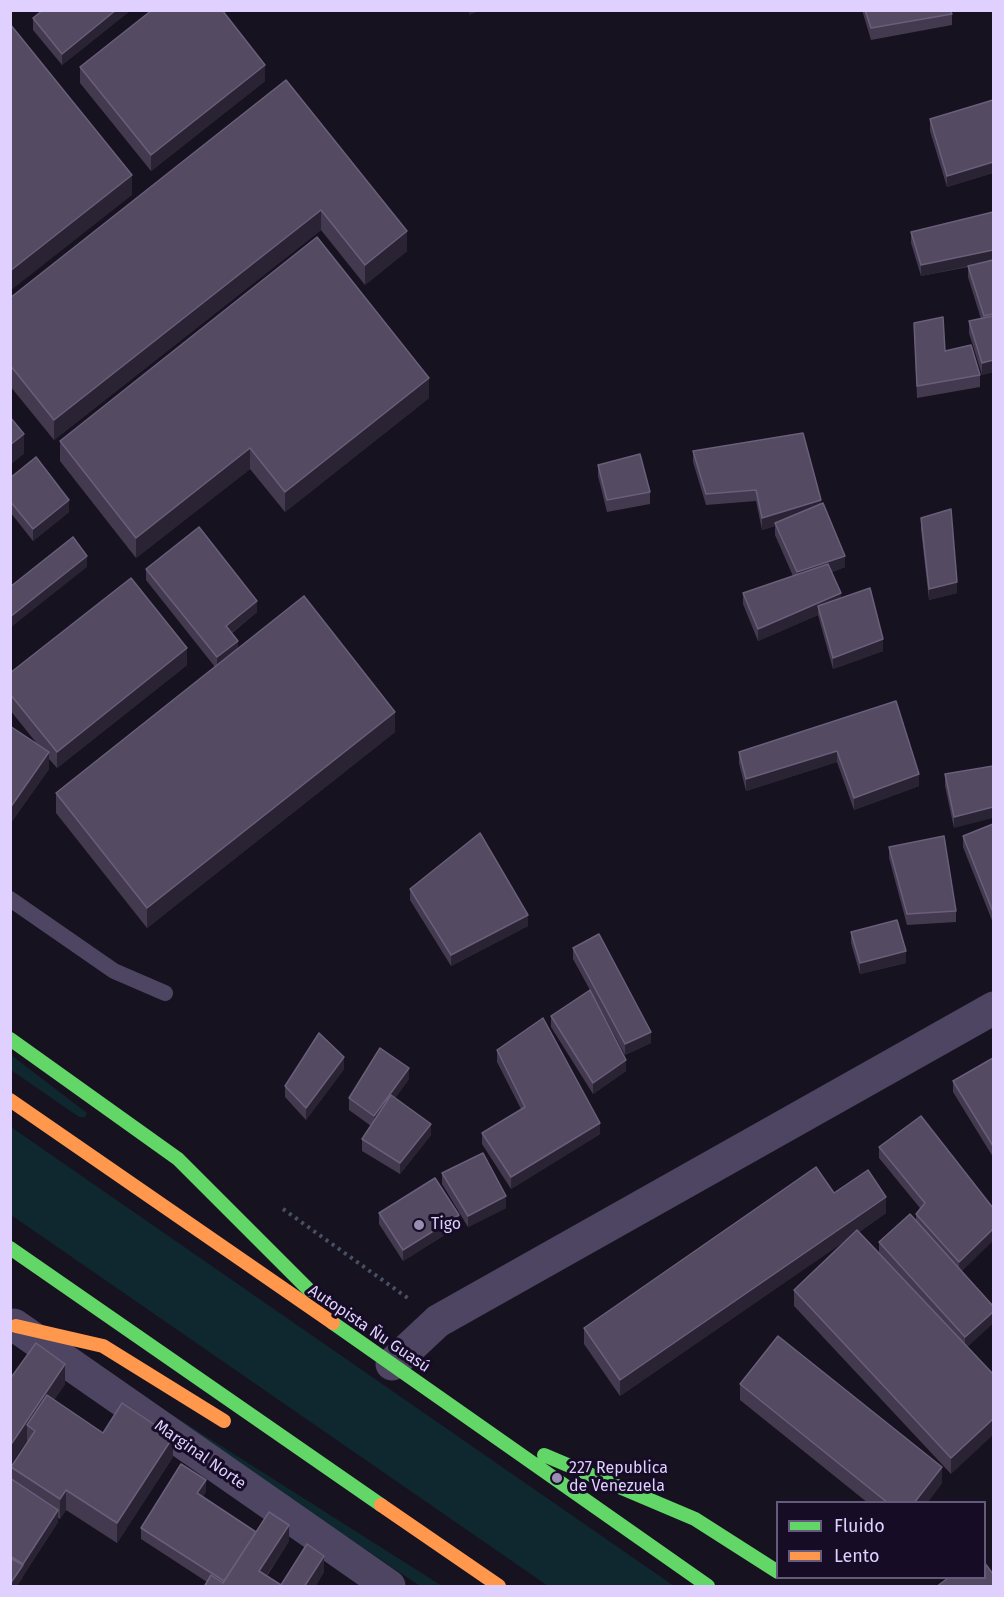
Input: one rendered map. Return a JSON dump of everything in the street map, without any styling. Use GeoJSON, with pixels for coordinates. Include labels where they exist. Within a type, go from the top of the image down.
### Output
{"type":"FeatureCollection","features":[{"type":"Feature","properties":{"kind":"highway"},"geometry":{"type":"LineString","coordinates":[[10,1039],[178,1159],[382,1358]]}},
{"type":"Feature","properties":{"kind":"highway","name":"Autopista Ñu Guasú"},"geometry":{"type":"LineString","coordinates":[[10,1100],[708,1587]]}},
{"type":"Feature","properties":{"kind":"highway"},"geometry":{"type":"LineString","coordinates":[[10,1248],[499,1587]]}},
{"type":"Feature","properties":{"kind":"highway"},"geometry":{"type":"LineString","coordinates":[[13,1325],[103,1347],[233,1426]]}},
{"type":"Feature","properties":{"kind":"highway"},"geometry":{"type":"LineString","coordinates":[[486,1430],[695,1519],[776,1571]]}},
{"type":"Feature","properties":{"kind":"highway"},"geometry":{"type":"LineString","coordinates":[[322,1482],[492,1587]]}},
{"type":"Feature","properties":{"kind":"street"},"geometry":{"type":"LineString","coordinates":[[382,1358],[438,1321],[993,1008]]}},
{"type":"Feature","properties":{"kind":"street","name":"Marginal Norte"},"geometry":{"type":"LineString","coordinates":[[13,1325],[390,1587]]}},
{"type":"Feature","properties":{"kind":"lane"},"geometry":{"type":"LineString","coordinates":[[10,899],[114,971],[165,993]]}},
{"type":"Feature","properties":{"kind":"shaded area"},"geometry":{"type":"Polygon","coordinates":[[[11,1055],[87,1113],[85,1117],[79,1117],[11,1070],[11,1055]]]}},
{"type":"Feature","properties":{"kind":"shaded area"},"geometry":{"type":"Polygon","coordinates":[[[11,1127],[674,1586],[548,1586],[11,1215],[11,1127]]]}},
{"type":"Feature","properties":{"kind":"shaded area"},"geometry":{"type":"Polygon","coordinates":[[[89,1364],[92,1364],[442,1586],[420,1586],[89,1364]]]}},
{"type":"Feature","properties":{"kind":"building"},"geometry":{"type":"Polygon","coordinates":[[[43,10],[116,10],[62,54],[33,18],[43,10]]]}},
{"type":"Feature","properties":{"kind":"building"},"geometry":{"type":"Polygon","coordinates":[[[152,10],[222,10],[265,65],[151,155],[80,67],[152,10]]]}},
{"type":"Feature","properties":{"kind":"building"},"geometry":{"type":"Polygon","coordinates":[[[865,10],[950,10],[952,14],[871,28],[865,10]]]}},
{"type":"Feature","properties":{"kind":"building"},"geometry":{"type":"Polygon","coordinates":[[[10,24],[132,175],[10,271],[10,24]]]}},
{"type":"Feature","properties":{"kind":"building"},"geometry":{"type":"Polygon","coordinates":[[[286,80],[407,231],[365,265],[321,210],[54,420],[10,365],[10,298],[286,80]]]}},
{"type":"Feature","properties":{"kind":"building"},"geometry":{"type":"Polygon","coordinates":[[[993,100],[993,162],[947,176],[930,119],[993,100]]]}},
{"type":"Feature","properties":{"kind":"building"},"geometry":{"type":"Polygon","coordinates":[[[993,212],[993,250],[921,265],[911,232],[993,212]]]}},
{"type":"Feature","properties":{"kind":"building"},"geometry":{"type":"Polygon","coordinates":[[[317,237],[429,378],[285,492],[250,448],[136,538],[60,441],[317,237]]]}},
{"type":"Feature","properties":{"kind":"building"},"geometry":{"type":"Polygon","coordinates":[[[993,260],[993,314],[984,316],[968,266],[993,260]]]}},
{"type":"Feature","properties":{"kind":"building"},"geometry":{"type":"Polygon","coordinates":[[[993,316],[993,360],[982,363],[969,321],[993,316]]]}},
{"type":"Feature","properties":{"kind":"building"},"geometry":{"type":"Polygon","coordinates":[[[943,317],[945,351],[971,345],[980,375],[917,386],[914,323],[943,317]]]}},
{"type":"Feature","properties":{"kind":"building"},"geometry":{"type":"Polygon","coordinates":[[[10,417],[24,434],[10,445],[10,417]]]}},
{"type":"Feature","properties":{"kind":"building"},"geometry":{"type":"Polygon","coordinates":[[[803,433],[821,500],[762,518],[756,490],[706,494],[693,451],[803,433]]]}},
{"type":"Feature","properties":{"kind":"building"},"geometry":{"type":"Polygon","coordinates":[[[640,454],[650,492],[607,500],[598,465],[640,454]]]}},
{"type":"Feature","properties":{"kind":"building"},"geometry":{"type":"Polygon","coordinates":[[[36,457],[69,500],[33,529],[10,501],[10,478],[36,457]]]}},
{"type":"Feature","properties":{"kind":"building"},"geometry":{"type":"Polygon","coordinates":[[[823,503],[845,556],[797,572],[775,523],[823,503]]]}},
{"type":"Feature","properties":{"kind":"building"},"geometry":{"type":"Polygon","coordinates":[[[951,509],[957,582],[929,589],[921,518],[951,509]]]}},
{"type":"Feature","properties":{"kind":"building"},"geometry":{"type":"Polygon","coordinates":[[[199,527],[257,601],[226,626],[238,641],[217,657],[146,569],[199,527]]]}},
{"type":"Feature","properties":{"kind":"building"},"geometry":{"type":"Polygon","coordinates":[[[73,537],[87,556],[10,617],[10,587],[73,537]]]}},
{"type":"Feature","properties":{"kind":"building"},"geometry":{"type":"Polygon","coordinates":[[[828,564],[841,593],[758,629],[743,593],[828,564]]]}},
{"type":"Feature","properties":{"kind":"building"},"geometry":{"type":"Polygon","coordinates":[[[131,578],[187,648],[57,752],[10,694],[10,673],[131,578]]]}},
{"type":"Feature","properties":{"kind":"building"},"geometry":{"type":"Polygon","coordinates":[[[870,588],[883,639],[833,658],[818,606],[870,588]]]}},
{"type":"Feature","properties":{"kind":"building"},"geometry":{"type":"Polygon","coordinates":[[[304,596],[395,712],[147,908],[56,793],[304,596]]]}},
{"type":"Feature","properties":{"kind":"building"},"geometry":{"type":"Polygon","coordinates":[[[896,701],[919,774],[854,798],[837,751],[746,779],[739,752],[896,701]]]}},
{"type":"Feature","properties":{"kind":"building"},"geometry":{"type":"Polygon","coordinates":[[[10,726],[49,752],[10,808],[10,726]]]}},
{"type":"Feature","properties":{"kind":"building"},"geometry":{"type":"Polygon","coordinates":[[[993,766],[993,807],[954,817],[945,774],[993,766]]]}},
{"type":"Feature","properties":{"kind":"building"},"geometry":{"type":"Polygon","coordinates":[[[993,824],[993,912],[963,836],[993,824]]]}},
{"type":"Feature","properties":{"kind":"building"},"geometry":{"type":"Polygon","coordinates":[[[480,833],[528,915],[451,955],[410,889],[480,833]]]}},
{"type":"Feature","properties":{"kind":"building"},"geometry":{"type":"Polygon","coordinates":[[[944,836],[956,911],[907,914],[889,847],[944,836]]]}},
{"type":"Feature","properties":{"kind":"building"},"geometry":{"type":"Polygon","coordinates":[[[897,920],[906,951],[860,963],[851,932],[897,920]]]}},
{"type":"Feature","properties":{"kind":"building"},"geometry":{"type":"Polygon","coordinates":[[[599,934],[651,1032],[625,1044],[573,948],[599,934]]]}},
{"type":"Feature","properties":{"kind":"building"},"geometry":{"type":"Polygon","coordinates":[[[590,990],[626,1060],[593,1083],[551,1016],[590,990]]]}},
{"type":"Feature","properties":{"kind":"building"},"geometry":{"type":"Polygon","coordinates":[[[543,1018],[600,1123],[511,1177],[482,1133],[525,1107],[497,1050],[543,1018]]]}},
{"type":"Feature","properties":{"kind":"building"},"geometry":{"type":"Polygon","coordinates":[[[319,1033],[344,1057],[306,1108],[285,1086],[319,1033]]]}},
{"type":"Feature","properties":{"kind":"building"},"geometry":{"type":"Polygon","coordinates":[[[380,1048],[409,1068],[374,1116],[349,1098],[380,1048]]]}},
{"type":"Feature","properties":{"kind":"building"},"geometry":{"type":"Polygon","coordinates":[[[993,1058],[993,1146],[953,1081],[993,1058]]]}},
{"type":"Feature","properties":{"kind":"building"},"geometry":{"type":"Polygon","coordinates":[[[391,1095],[431,1124],[400,1163],[362,1139],[391,1095]]]}},
{"type":"Feature","properties":{"kind":"building"},"geometry":{"type":"Polygon","coordinates":[[[921,1116],[993,1208],[993,1229],[959,1262],[916,1214],[925,1203],[879,1147],[921,1116]]]}},
{"type":"Feature","properties":{"kind":"building"},"geometry":{"type":"Polygon","coordinates":[[[483,1153],[506,1196],[468,1216],[442,1173],[483,1153]]]}},
{"type":"Feature","properties":{"kind":"building"},"geometry":{"type":"Polygon","coordinates":[[[816,1167],[834,1193],[868,1170],[886,1197],[620,1380],[584,1328],[816,1167]]]}},
{"type":"Feature","properties":{"kind":"building","name":"Tigo"},"geometry":{"type":"Polygon","coordinates":[[[435,1178],[459,1215],[403,1250],[379,1213],[435,1178]]]}},
{"type":"Feature","properties":{"kind":"building"},"geometry":{"type":"Polygon","coordinates":[[[910,1214],[993,1306],[993,1312],[965,1337],[879,1242],[910,1214]]]}},
{"type":"Feature","properties":{"kind":"building"},"geometry":{"type":"Polygon","coordinates":[[[857,1230],[993,1374],[993,1419],[951,1458],[794,1290],[857,1230]]]}},
{"type":"Feature","properties":{"kind":"building"},"geometry":{"type":"Polygon","coordinates":[[[778,1336],[942,1467],[916,1501],[886,1501],[740,1384],[778,1336]]]}},
{"type":"Feature","properties":{"kind":"building"},"geometry":{"type":"Polygon","coordinates":[[[36,1343],[65,1364],[10,1446],[10,1379],[36,1343]]]}},
{"type":"Feature","properties":{"kind":"building"},"geometry":{"type":"Polygon","coordinates":[[[47,1395],[103,1433],[122,1403],[173,1437],[117,1523],[66,1490],[60,1499],[11,1467],[35,1431],[27,1425],[47,1395]]]}},
{"type":"Feature","properties":{"kind":"building"},"geometry":{"type":"Polygon","coordinates":[[[181,1464],[206,1480],[197,1493],[256,1532],[224,1581],[141,1528],[181,1464]]]}},
{"type":"Feature","properties":{"kind":"building"},"geometry":{"type":"Polygon","coordinates":[[[10,1478],[58,1510],[23,1564],[10,1556],[10,1478]]]}},
{"type":"Feature","properties":{"kind":"building"},"geometry":{"type":"Polygon","coordinates":[[[269,1512],[289,1525],[259,1571],[281,1585],[307,1544],[324,1556],[304,1587],[204,1587],[211,1575],[223,1583],[269,1512]]]}},
{"type":"Feature","properties":{"kind":"building"},"geometry":{"type":"Polygon","coordinates":[[[10,1558],[23,1565],[10,1584],[10,1558]]]}},
{"type":"Feature","properties":{"kind":"building"},"geometry":{"type":"Polygon","coordinates":[[[986,1565],[993,1574],[993,1587],[936,1587],[947,1579],[986,1579],[986,1565]]]}},
{"type":"Feature","properties":{"kind":"traffic: fast"},"geometry":{"type":"LineString","coordinates":[[10,1039],[178,1159],[309,1290]]}},
{"type":"Feature","properties":{"kind":"traffic: fast"},"geometry":{"type":"LineString","coordinates":[[10,1248],[381,1505]]}},
{"type":"Feature","properties":{"kind":"traffic: fast"},"geometry":{"type":"LineString","coordinates":[[333,1323],[708,1586]]}},
{"type":"Feature","properties":{"kind":"traffic: fast"},"geometry":{"type":"LineString","coordinates":[[544,1455],[695,1519],[776,1571]]}},
{"type":"Feature","properties":{"kind":"traffic: slow"},"geometry":{"type":"LineString","coordinates":[[10,1100],[333,1323]]}},
{"type":"Feature","properties":{"kind":"traffic: slow"},"geometry":{"type":"LineString","coordinates":[[16,1326],[103,1346],[224,1421]]}},
{"type":"Feature","properties":{"kind":"traffic: slow"},"geometry":{"type":"LineString","coordinates":[[381,1505],[499,1586]]}},
{"type":"Feature","properties":{"kind":"place","name":"Tigo"},"geometry":{"type":"Point","coordinates":[419,1225]}},
{"type":"Feature","properties":{"kind":"place","name":"227 Republica de Venezuela"},"geometry":{"type":"Point","coordinates":[557,1478]}}]}
